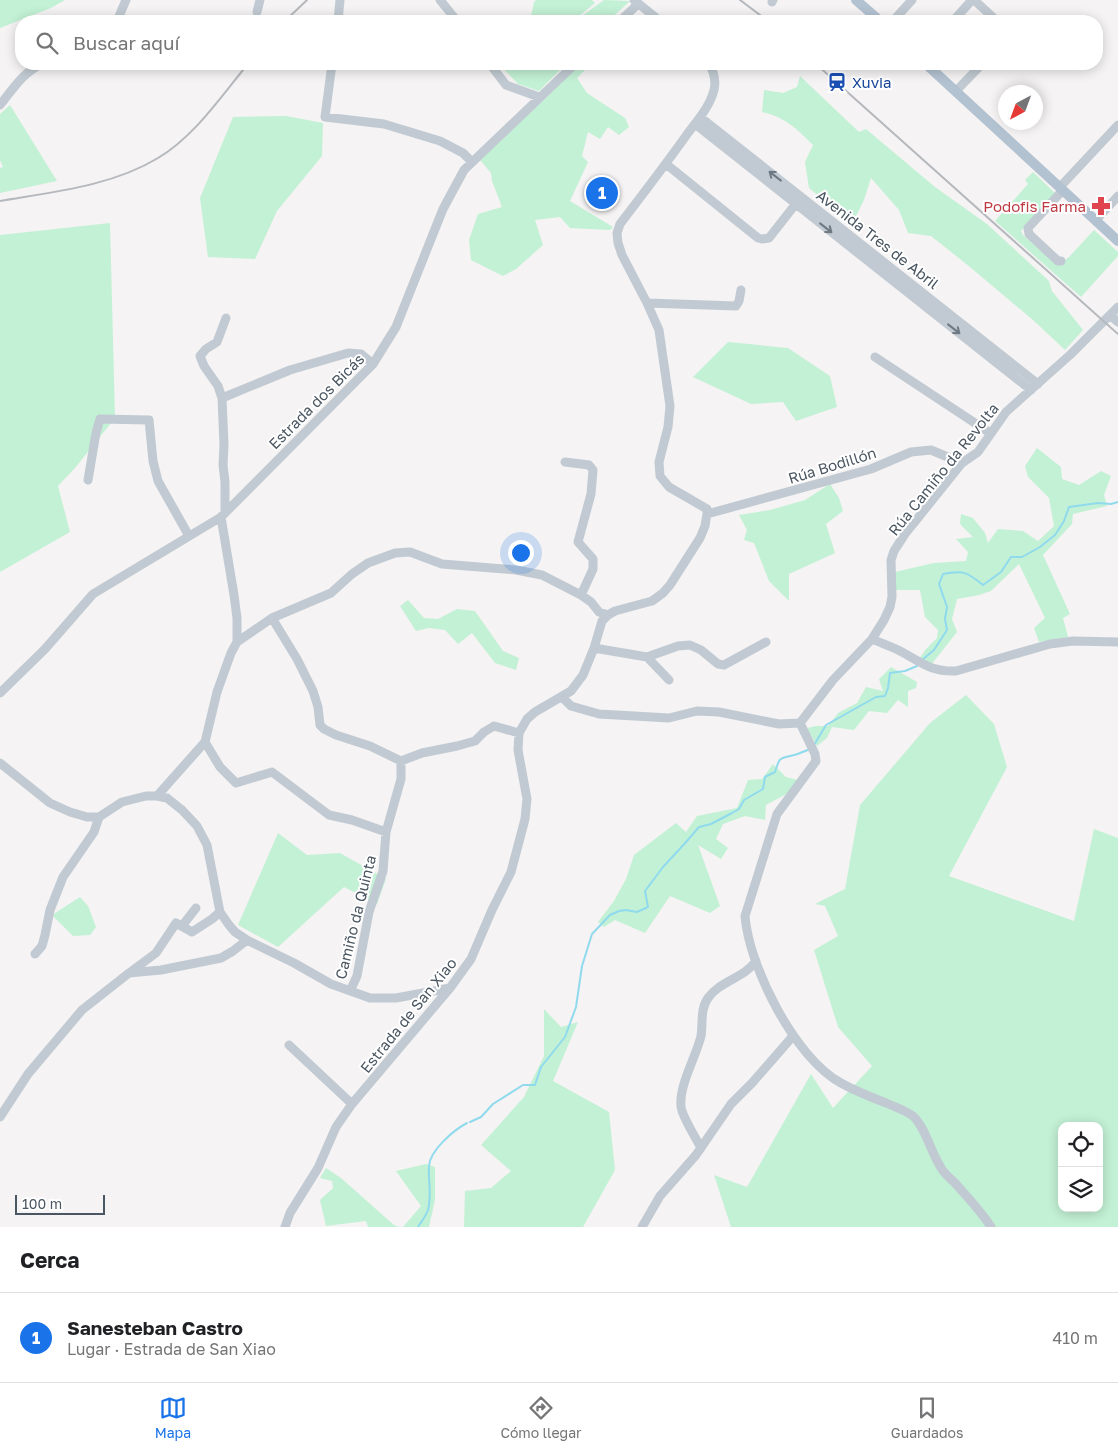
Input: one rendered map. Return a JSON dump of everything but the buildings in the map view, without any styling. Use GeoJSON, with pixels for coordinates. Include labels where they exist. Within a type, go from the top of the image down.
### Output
{"type":"FeatureCollection","features":[{"type":"Feature","properties":{"kind":"main road"},"geometry":{"type":"LineString","coordinates":[[857,0],[873,15]]}},
{"type":"Feature","properties":{"kind":"main road"},"geometry":{"type":"LineString","coordinates":[[933,70],[1118,241]]}},
{"type":"Feature","properties":{"kind":"street"},"geometry":{"type":"LineString","coordinates":[[120,15],[126,0]]}},
{"type":"Feature","properties":{"kind":"street"},"geometry":{"type":"LineString","coordinates":[[257,12],[260,0]]}},
{"type":"Feature","properties":{"kind":"street"},"geometry":{"type":"LineString","coordinates":[[339,15],[340,0]]}},
{"type":"Feature","properties":{"kind":"street"},"geometry":{"type":"LineString","coordinates":[[440,0],[451,15]]}},
{"type":"Feature","properties":{"kind":"street"},"geometry":{"type":"LineString","coordinates":[[898,15],[912,0]]}},
{"type":"Feature","properties":{"kind":"street"},"geometry":{"type":"LineString","coordinates":[[959,15],[973,0],[990,15]]}},
{"type":"Feature","properties":{"kind":"street"},"geometry":{"type":"LineString","coordinates":[[625,15],[636,2],[652,15]]}},
{"type":"Feature","properties":{"kind":"street"},"geometry":{"type":"LineString","coordinates":[[0,105],[4,94],[30,70]]}},
{"type":"Feature","properties":{"kind":"street"},"geometry":{"type":"LineString","coordinates":[[331,70],[325,117],[384,124],[440,142],[463,153],[472,162]]}},
{"type":"Feature","properties":{"kind":"street"},"geometry":{"type":"LineString","coordinates":[[495,70],[506,85],[539,97]]}},
{"type":"Feature","properties":{"kind":"street","name":"Estrada dos Bicás"},"geometry":{"type":"LineString","coordinates":[[0,692],[45,649],[93,594],[223,515],[373,364],[396,327],[443,209],[464,170],[568,70]]}},
{"type":"Feature","properties":{"kind":"street"},"geometry":{"type":"LineString","coordinates":[[272,618],[297,659],[313,691],[318,706],[320,725],[336,735],[370,746],[401,761],[422,753],[474,741],[494,726],[518,733],[527,719],[535,712],[571,691],[583,675],[602,621],[608,615],[615,611],[652,600],[663,593],[670,585],[700,538],[705,526],[707,510],[670,487],[660,476],[659,462],[668,427],[670,406],[659,330],[622,255],[617,233],[620,224],[698,120],[714,89],[715,78],[712,70]]}},
{"type":"Feature","properties":{"kind":"street"},"geometry":{"type":"LineString","coordinates":[[956,91],[976,70]]}},
{"type":"Feature","properties":{"kind":"street","name":"Avenida Tres de Abril"},"geometry":{"type":"LineString","coordinates":[[698,120],[1035,387]]}},
{"type":"Feature","properties":{"kind":"street"},"geometry":{"type":"LineString","coordinates":[[1061,262],[1029,234],[1028,228],[1118,125]]}},
{"type":"Feature","properties":{"kind":"street"},"geometry":{"type":"LineString","coordinates":[[666,164],[758,238],[769,238],[798,200]]}},
{"type":"Feature","properties":{"kind":"street"},"geometry":{"type":"LineString","coordinates":[[1096,220],[1118,196]]}},
{"type":"Feature","properties":{"kind":"street"},"geometry":{"type":"LineString","coordinates":[[646,303],[736,306],[741,290]]}},
{"type":"Feature","properties":{"kind":"street","name":"Rúa Camiño da Revolta"},"geometry":{"type":"LineString","coordinates":[[800,724],[833,680],[872,639],[890,607],[892,597],[891,560],[894,551],[905,534],[962,463],[978,452],[1006,412],[1071,354],[1118,307]]}},
{"type":"Feature","properties":{"kind":"street"},"geometry":{"type":"LineString","coordinates":[[1110,315],[1118,322]]}},
{"type":"Feature","properties":{"kind":"street"},"geometry":{"type":"LineString","coordinates":[[226,318],[217,342],[206,349],[200,356],[204,366],[218,386],[222,398],[225,482],[223,515],[237,618],[237,642]]}},
{"type":"Feature","properties":{"kind":"street"},"geometry":{"type":"LineString","coordinates":[[222,398],[290,370],[348,353],[360,354],[373,364]]}},
{"type":"Feature","properties":{"kind":"street"},"geometry":{"type":"LineString","coordinates":[[874,357],[990,433]]}},
{"type":"Feature","properties":{"kind":"street"},"geometry":{"type":"LineString","coordinates":[[88,480],[100,419],[149,420],[153,460],[158,481],[189,536]]}},
{"type":"Feature","properties":{"kind":"street","name":"Rúa Bodillón"},"geometry":{"type":"LineString","coordinates":[[707,514],[871,469],[911,452],[931,450],[962,463]]}},
{"type":"Feature","properties":{"kind":"street"},"geometry":{"type":"LineString","coordinates":[[565,462],[589,465],[593,470],[591,494],[578,542],[593,559],[592,569],[581,595]]}},
{"type":"Feature","properties":{"kind":"street"},"geometry":{"type":"LineString","coordinates":[[157,796],[205,742],[218,692],[231,653],[237,642],[272,618],[331,593],[352,574],[368,563],[395,553],[410,552],[442,564],[516,570],[542,575],[581,595],[591,602],[599,612],[608,615]]}},
{"type":"Feature","properties":{"kind":"street"},"geometry":{"type":"LineString","coordinates":[[872,639],[898,650],[927,667],[945,671],[956,671],[1050,644],[1073,641],[1118,642]]}},
{"type":"Feature","properties":{"kind":"street"},"geometry":{"type":"LineString","coordinates":[[594,648],[647,657],[678,646],[690,645],[701,650],[718,664],[724,665],[766,642]]}},
{"type":"Feature","properties":{"kind":"street"},"geometry":{"type":"LineString","coordinates":[[647,657],[670,680]]}},
{"type":"Feature","properties":{"kind":"street"},"geometry":{"type":"LineString","coordinates":[[562,697],[571,706],[599,714],[669,718],[697,712],[712,712],[779,724],[800,724],[815,754],[816,761],[777,814],[745,916],[746,927],[756,961],[769,992],[793,1036],[823,1072],[840,1083],[902,1109],[913,1116],[919,1123],[941,1168],[977,1207],[991,1227]]}},
{"type":"Feature","properties":{"kind":"street","name":"Estrada de San Xiao"},"geometry":{"type":"LineString","coordinates":[[285,1227],[290,1213],[318,1168],[336,1126],[352,1104],[450,988],[471,959],[511,872],[526,819],[527,799],[518,750],[518,733]]}},
{"type":"Feature","properties":{"kind":"street"},"geometry":{"type":"LineString","coordinates":[[205,742],[220,767],[236,783],[272,772],[329,815],[352,820],[386,832]]}},
{"type":"Feature","properties":{"kind":"street","name":"Camiño da Quinta"},"geometry":{"type":"LineString","coordinates":[[350,991],[357,976],[369,912],[383,871],[386,832],[401,779],[401,761]]}},
{"type":"Feature","properties":{"kind":"street"},"geometry":{"type":"LineString","coordinates":[[0,763],[50,803],[87,817],[99,817],[122,802],[146,796],[167,798],[198,826],[207,845],[220,912],[235,932],[331,984],[370,998],[396,998],[450,988]]}},
{"type":"Feature","properties":{"kind":"street"},"geometry":{"type":"LineString","coordinates":[[35,954],[42,946],[50,910],[63,877],[94,832],[99,817]]}},
{"type":"Feature","properties":{"kind":"street"},"geometry":{"type":"LineString","coordinates":[[182,926],[196,908]]}},
{"type":"Feature","properties":{"kind":"street"},"geometry":{"type":"LineString","coordinates":[[0,1117],[28,1074],[82,1010],[129,972],[156,954],[176,923],[192,932],[220,912]]}},
{"type":"Feature","properties":{"kind":"street"},"geometry":{"type":"LineString","coordinates":[[129,972],[161,970],[220,958],[247,940]]}},
{"type":"Feature","properties":{"kind":"street"},"geometry":{"type":"LineString","coordinates":[[701,1148],[681,1109],[681,1097],[701,1036],[706,1000],[715,991],[751,968],[756,961]]}},
{"type":"Feature","properties":{"kind":"street"},"geometry":{"type":"LineString","coordinates":[[642,1227],[660,1196],[696,1155],[731,1104],[793,1036]]}},
{"type":"Feature","properties":{"kind":"street"},"geometry":{"type":"LineString","coordinates":[[289,1045],[352,1104]]}},
{"type":"Feature","properties":{"kind":"green space"},"geometry":{"type":"Polygon","coordinates":[[[0,0],[65,0],[33,15],[15,15],[15,22],[0,28],[0,0]]]}},
{"type":"Feature","properties":{"kind":"green space"},"geometry":{"type":"Polygon","coordinates":[[[536,0],[592,0],[595,3],[580,15],[531,15],[536,0]]]}},
{"type":"Feature","properties":{"kind":"green space"},"geometry":{"type":"Polygon","coordinates":[[[604,0],[630,1],[615,15],[583,15],[604,0]]]}},
{"type":"Feature","properties":{"kind":"green space"},"geometry":{"type":"Polygon","coordinates":[[[505,70],[560,70],[539,91],[518,84],[505,70]]]}},
{"type":"Feature","properties":{"kind":"green space"},"geometry":{"type":"Polygon","coordinates":[[[574,70],[585,70],[577,78],[587,93],[625,118],[629,127],[619,135],[608,127],[600,139],[588,132],[582,156],[588,162],[570,201],[613,227],[610,230],[570,228],[560,217],[535,220],[543,245],[516,269],[503,276],[471,260],[469,240],[478,214],[502,207],[492,181],[491,173],[480,160],[574,70]]]}},
{"type":"Feature","properties":{"kind":"green space"},"geometry":{"type":"Polygon","coordinates":[[[800,76],[859,132],[866,129],[935,187],[987,224],[1049,281],[1052,291],[1083,330],[1065,350],[1033,320],[931,236],[908,233],[899,210],[871,178],[864,200],[852,224],[809,188],[805,162],[813,145],[784,120],[762,112],[764,90],[783,93],[797,87],[800,76]]]}},
{"type":"Feature","properties":{"kind":"green space"},"geometry":{"type":"Polygon","coordinates":[[[10,105],[57,181],[0,193],[0,168],[3,167],[0,160],[0,114],[10,105]]]}},
{"type":"Feature","properties":{"kind":"green space"},"geometry":{"type":"Polygon","coordinates":[[[286,116],[323,123],[322,156],[277,211],[255,259],[208,257],[200,198],[233,117],[286,116]]]}},
{"type":"Feature","properties":{"kind":"green space"},"geometry":{"type":"Polygon","coordinates":[[[1033,172],[1056,194],[1021,231],[1023,235],[1058,265],[1069,257],[1094,230],[1118,252],[1118,256],[1081,297],[995,221],[1028,184],[1025,180],[1033,172]]]}},
{"type":"Feature","properties":{"kind":"green space"},"geometry":{"type":"Polygon","coordinates":[[[110,223],[115,418],[58,486],[70,532],[0,572],[0,235],[110,223]]]}},
{"type":"Feature","properties":{"kind":"green space"},"geometry":{"type":"Polygon","coordinates":[[[728,342],[788,348],[830,376],[837,407],[796,421],[783,402],[751,404],[693,377],[728,342]]]}},
{"type":"Feature","properties":{"kind":"green space"},"geometry":{"type":"Polygon","coordinates":[[[1037,448],[1061,467],[1062,479],[1079,485],[1101,471],[1111,476],[1104,495],[1107,506],[1073,514],[1072,524],[1043,555],[1070,614],[1063,618],[1068,637],[1039,642],[1034,628],[1045,618],[1019,564],[991,591],[957,599],[952,619],[957,632],[931,665],[919,659],[937,638],[938,630],[925,617],[920,590],[896,590],[895,572],[934,563],[966,561],[968,552],[956,539],[973,537],[960,524],[961,514],[973,518],[985,533],[988,543],[998,529],[1023,531],[1038,541],[1054,526],[1049,498],[1028,477],[1025,466],[1037,448]]]}},
{"type":"Feature","properties":{"kind":"green space"},"geometry":{"type":"Polygon","coordinates":[[[830,484],[839,498],[843,511],[826,524],[835,553],[789,574],[789,601],[769,581],[754,543],[744,540],[747,530],[739,515],[770,510],[805,500],[830,484]]]}},
{"type":"Feature","properties":{"kind":"green space"},"geometry":{"type":"Polygon","coordinates":[[[408,600],[424,618],[438,619],[457,609],[475,611],[503,651],[519,658],[516,670],[495,663],[472,633],[458,644],[445,630],[429,628],[416,631],[400,606],[408,600]]]}},
{"type":"Feature","properties":{"kind":"green space"},"geometry":{"type":"Polygon","coordinates":[[[891,667],[917,682],[916,688],[908,691],[908,707],[898,700],[887,713],[869,711],[854,730],[832,727],[827,738],[817,746],[807,728],[828,726],[838,713],[857,703],[866,687],[883,691],[879,679],[891,667]]]}},
{"type":"Feature","properties":{"kind":"green space"},"geometry":{"type":"Polygon","coordinates":[[[966,695],[994,724],[1007,767],[949,876],[1074,921],[1094,829],[1118,838],[1118,1227],[731,1227],[714,1175],[747,1187],[811,1074],[833,1108],[872,1066],[838,1027],[814,950],[838,936],[825,906],[815,904],[845,889],[860,805],[930,723],[966,695]]]}},
{"type":"Feature","properties":{"kind":"green space"},"geometry":{"type":"Polygon","coordinates":[[[773,764],[786,777],[798,780],[792,791],[766,805],[765,820],[745,816],[723,824],[716,839],[728,848],[721,859],[698,845],[720,906],[710,913],[670,896],[645,933],[615,920],[604,927],[598,922],[614,901],[626,879],[634,855],[676,823],[686,832],[697,816],[737,808],[748,780],[762,779],[773,764]]]}},
{"type":"Feature","properties":{"kind":"green space"},"geometry":{"type":"Polygon","coordinates":[[[278,833],[307,855],[340,853],[386,879],[377,904],[344,887],[278,947],[238,925],[278,833]]]}},
{"type":"Feature","properties":{"kind":"green space"},"geometry":{"type":"Polygon","coordinates":[[[80,897],[88,906],[96,927],[90,935],[73,936],[52,915],[80,897]]]}},
{"type":"Feature","properties":{"kind":"green space"},"geometry":{"type":"Polygon","coordinates":[[[544,1009],[561,1027],[578,1022],[553,1081],[609,1112],[615,1170],[583,1227],[464,1227],[465,1191],[491,1188],[511,1171],[481,1145],[524,1097],[544,1056],[544,1009]]]}},
{"type":"Feature","properties":{"kind":"green space"},"geometry":{"type":"Polygon","coordinates":[[[426,1164],[435,1167],[435,1200],[429,1227],[403,1227],[421,1206],[396,1171],[426,1164]]]}},
{"type":"Feature","properties":{"kind":"green space"},"geometry":{"type":"Polygon","coordinates":[[[326,1168],[341,1178],[394,1225],[399,1227],[368,1227],[366,1221],[326,1226],[320,1200],[333,1188],[332,1181],[320,1178],[326,1168]]]}},
{"type":"Feature","properties":{"kind":"waterway"},"geometry":{"type":"LineString","coordinates":[[922,660],[934,650],[947,630],[945,619],[947,607],[939,584],[943,574],[965,573],[983,585],[1001,572],[1011,557],[1022,557],[1040,547],[1055,535],[1064,521],[1069,507],[1118,502]]}},
{"type":"Feature","properties":{"kind":"waterway"},"geometry":{"type":"LineString","coordinates":[[814,745],[826,725],[876,697],[885,696],[890,673],[905,671],[917,666]]}},
{"type":"Feature","properties":{"kind":"waterway"},"geometry":{"type":"LineString","coordinates":[[470,1122],[481,1117],[493,1104],[523,1085],[535,1085],[541,1067],[565,1037],[576,1007],[582,966],[592,934],[610,915],[626,910],[637,912],[648,907],[645,891],[663,867],[699,827],[711,824],[739,809],[744,800],[763,789],[765,777],[775,772],[781,759],[810,749]]}},
{"type":"Feature","properties":{"kind":"waterway"},"geometry":{"type":"LineString","coordinates":[[418,1227],[429,1205],[430,1160],[438,1147],[456,1130],[467,1123]]}},
{"type":"Feature","properties":{"kind":"railway"},"geometry":{"type":"LineString","coordinates":[[291,15],[307,0]]}},
{"type":"Feature","properties":{"kind":"railway"},"geometry":{"type":"LineString","coordinates":[[740,0],[760,15]]}},
{"type":"Feature","properties":{"kind":"railway"},"geometry":{"type":"LineString","coordinates":[[0,201],[82,187],[140,168],[158,158],[184,139],[243,70]]}},
{"type":"Feature","properties":{"kind":"railway"},"geometry":{"type":"LineString","coordinates":[[823,70],[1118,334]]}},
{"type":"Feature","properties":{"kind":"place","name":"Xuvia"},"geometry":{"type":"Point","coordinates":[837,82]}},
{"type":"Feature","properties":{"kind":"place","name":"Sanesteban Castro"},"geometry":{"type":"Point","coordinates":[602,193]}},
{"type":"Feature","properties":{"kind":"place","name":"Podofis Farma"},"geometry":{"type":"Point","coordinates":[1101,206]}}]}
